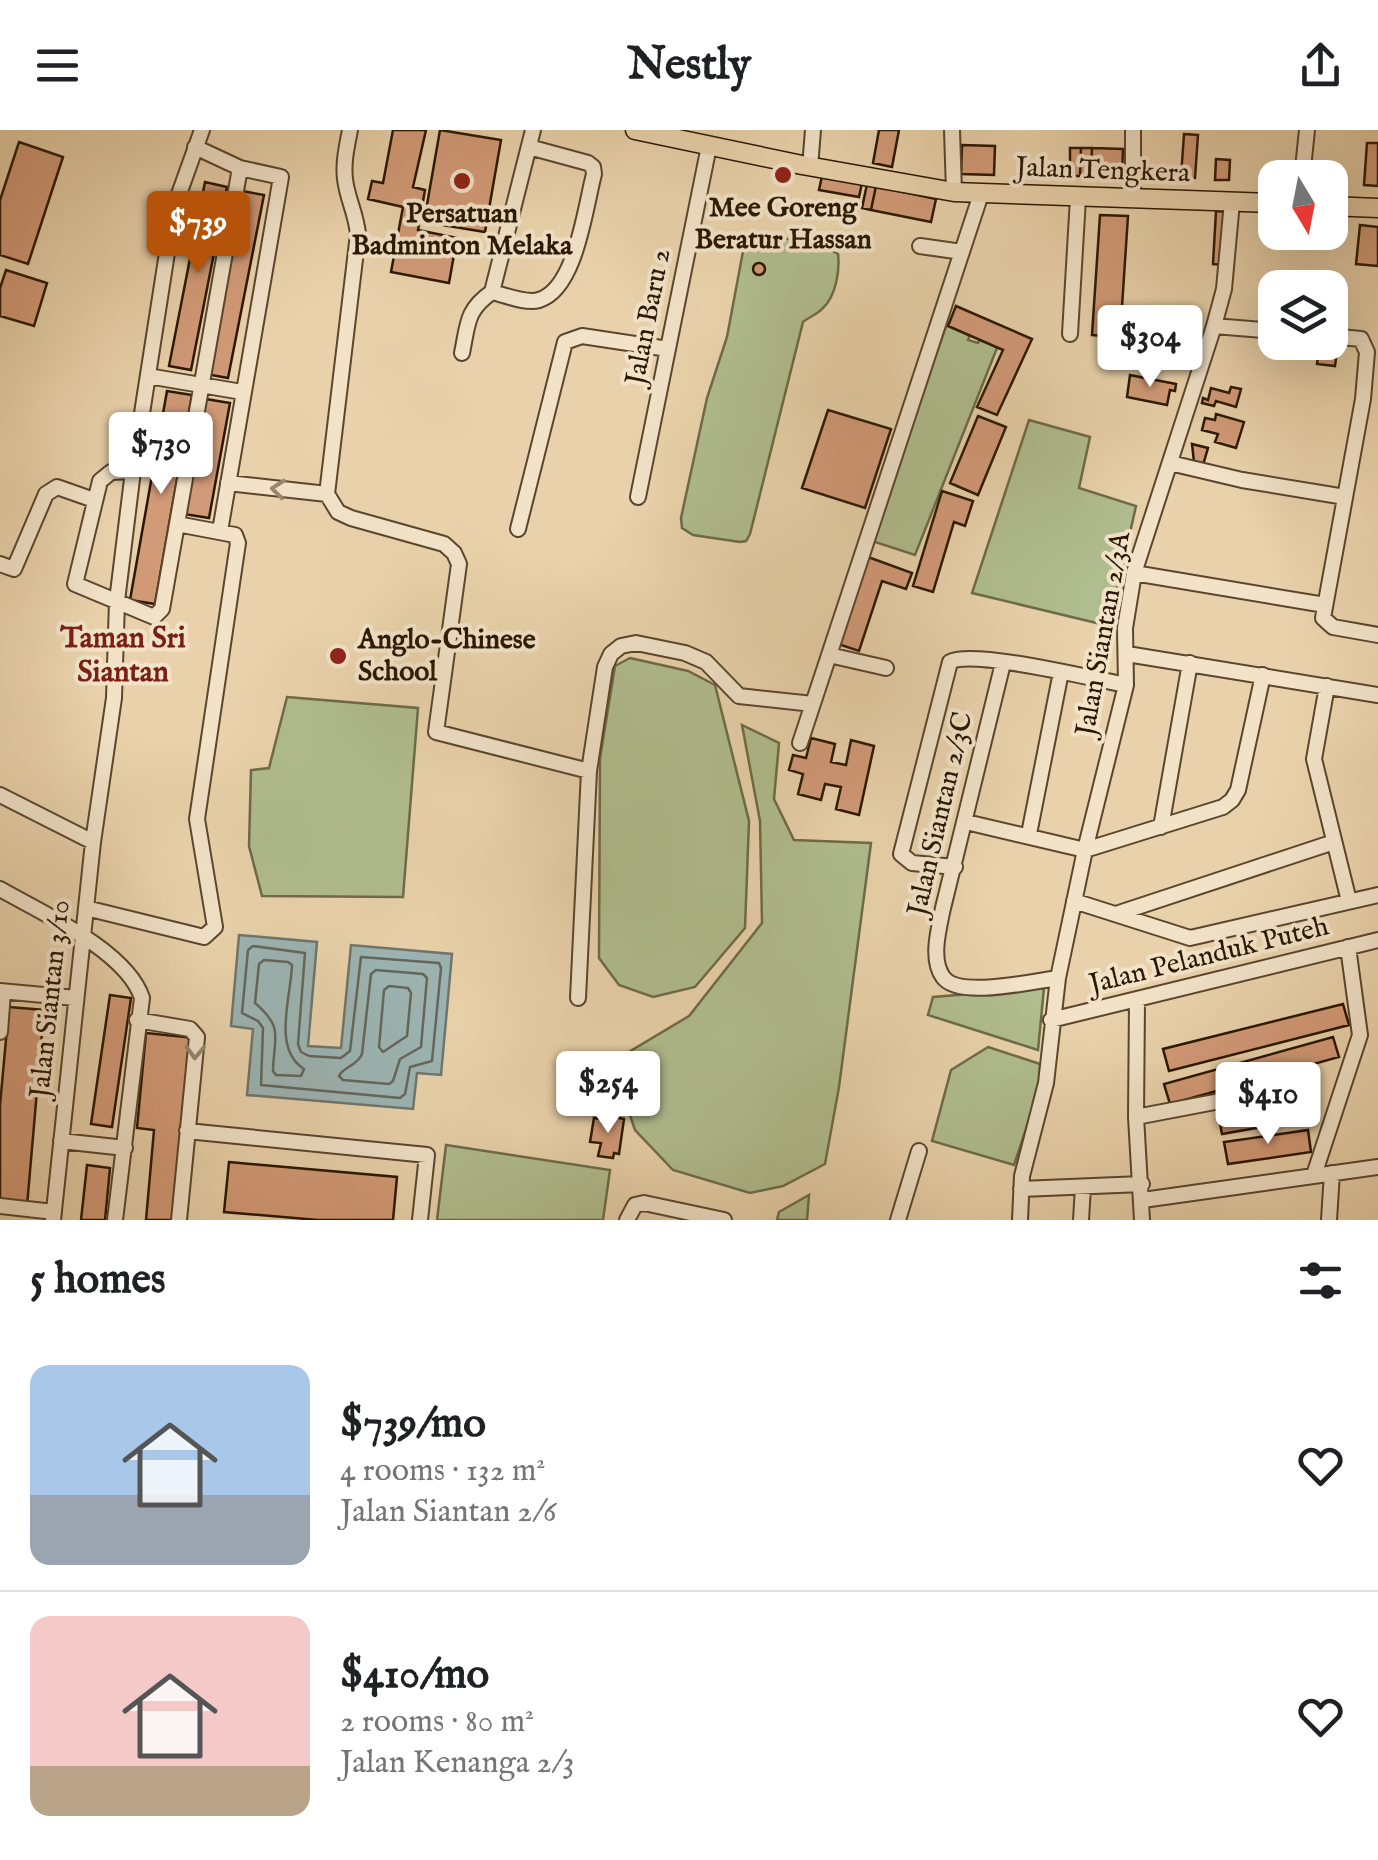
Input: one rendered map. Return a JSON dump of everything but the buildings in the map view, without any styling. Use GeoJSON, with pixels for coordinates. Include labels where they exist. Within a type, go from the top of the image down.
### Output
{"type":"FeatureCollection","features":[{"type":"Feature","properties":{"kind":"main road","name":"Jalan Tengkera"},"geometry":{"type":"LineString","coordinates":[[635,130],[954,192],[1258,203]]}},
{"type":"Feature","properties":{"kind":"main road"},"geometry":{"type":"LineString","coordinates":[[1348,207],[1378,208]]}},
{"type":"Feature","properties":{"kind":"street","name":"Jalan Siantan 3/10"},"geometry":{"type":"LineString","coordinates":[[53,1216],[93,842],[114,698],[117,602],[133,470],[174,208],[202,130]]}},
{"type":"Feature","properties":{"kind":"street"},"geometry":{"type":"LineString","coordinates":[[350,130],[344,160],[345,183],[356,212],[358,234],[328,494],[338,512],[444,544],[459,564],[436,732],[589,771]]}},
{"type":"Feature","properties":{"kind":"street"},"geometry":{"type":"LineString","coordinates":[[462,352],[470,314],[476,303],[492,292],[533,130]]}},
{"type":"Feature","properties":{"kind":"street"},"geometry":{"type":"LineString","coordinates":[[810,167],[813,130]]}},
{"type":"Feature","properties":{"kind":"street"},"geometry":{"type":"LineString","coordinates":[[952,130],[954,192]]}},
{"type":"Feature","properties":{"kind":"street"},"geometry":{"type":"LineString","coordinates":[[1133,130],[1133,199]]}},
{"type":"Feature","properties":{"kind":"street"},"geometry":{"type":"LineString","coordinates":[[1304,160],[1307,130]]}},
{"type":"Feature","properties":{"kind":"street","name":"Jalan Baru 2"},"geometry":{"type":"LineString","coordinates":[[638,497],[708,146]]}},
{"type":"Feature","properties":{"kind":"street"},"geometry":{"type":"LineString","coordinates":[[196,147],[240,168],[280,178],[220,530]]}},
{"type":"Feature","properties":{"kind":"street"},"geometry":{"type":"LineString","coordinates":[[492,292],[541,300],[567,278],[594,174],[588,162],[529,147]]}},
{"type":"Feature","properties":{"kind":"street"},"geometry":{"type":"LineString","coordinates":[[133,470],[111,472],[100,480],[75,584],[148,616],[160,614],[240,168]]}},
{"type":"Feature","properties":{"kind":"street"},"geometry":{"type":"LineString","coordinates":[[800,743],[981,194]]}},
{"type":"Feature","properties":{"kind":"street"},"geometry":{"type":"LineString","coordinates":[[1070,334],[1078,198]]}},
{"type":"Feature","properties":{"kind":"street","name":"Jalan Siantan 2/3A"},"geometry":{"type":"LineString","coordinates":[[1020,1220],[1021,1182],[1046,1083],[1058,978],[1084,850],[1126,685],[1125,628],[1134,572],[1224,289],[1232,202]]}},
{"type":"Feature","properties":{"kind":"street"},"geometry":{"type":"LineString","coordinates":[[920,246],[962,252]]}},
{"type":"Feature","properties":{"kind":"street"},"geometry":{"type":"LineString","coordinates":[[1214,326],[1258,330]]}},
{"type":"Feature","properties":{"kind":"street"},"geometry":{"type":"LineString","coordinates":[[518,529],[565,342],[582,336],[668,348]]}},
{"type":"Feature","properties":{"kind":"street"},"geometry":{"type":"LineString","coordinates":[[1348,338],[1366,344],[1370,400],[1345,497],[1322,618],[1327,624],[1378,635]]}},
{"type":"Feature","properties":{"kind":"street"},"geometry":{"type":"LineString","coordinates":[[148,376],[242,392]]}},
{"type":"Feature","properties":{"kind":"street"},"geometry":{"type":"LineString","coordinates":[[1170,463],[1345,497]]}},
{"type":"Feature","properties":{"kind":"street"},"geometry":{"type":"LineString","coordinates":[[228,483],[328,494]]}},
{"type":"Feature","properties":{"kind":"street"},"geometry":{"type":"LineString","coordinates":[[0,564],[14,569],[46,494],[57,487],[94,500]]}},
{"type":"Feature","properties":{"kind":"street"},"geometry":{"type":"LineString","coordinates":[[86,908],[204,937],[216,927],[197,819],[238,552],[235,535],[177,524]]}},
{"type":"Feature","properties":{"kind":"street"},"geometry":{"type":"LineString","coordinates":[[1134,572],[1325,605]]}},
{"type":"Feature","properties":{"kind":"street"},"geometry":{"type":"LineString","coordinates":[[578,998],[589,771],[605,667],[611,654],[621,646],[636,643],[695,658],[722,677],[739,696],[813,704]]}},
{"type":"Feature","properties":{"kind":"street"},"geometry":{"type":"LineString","coordinates":[[1127,654],[1378,695]]}},
{"type":"Feature","properties":{"kind":"street"},"geometry":{"type":"LineString","coordinates":[[829,655],[886,668]]}},
{"type":"Feature","properties":{"kind":"street"},"geometry":{"type":"LineString","coordinates":[[955,867],[912,864],[901,854],[950,662],[961,657],[1003,662],[1126,685]]}},
{"type":"Feature","properties":{"kind":"street","name":"Jalan Siantan 2/3C"},"geometry":{"type":"LineString","coordinates":[[1003,662],[937,940],[941,975],[947,982],[968,988],[1058,978]]}},
{"type":"Feature","properties":{"kind":"street"},"geometry":{"type":"LineString","coordinates":[[1161,827],[1190,663]]}},
{"type":"Feature","properties":{"kind":"street"},"geometry":{"type":"LineString","coordinates":[[1029,834],[1061,672]]}},
{"type":"Feature","properties":{"kind":"street"},"geometry":{"type":"LineString","coordinates":[[966,822],[1084,850],[1223,806],[1238,790],[1262,675]]}},
{"type":"Feature","properties":{"kind":"street"},"geometry":{"type":"LineString","coordinates":[[1327,686],[1314,758],[1350,901]]}},
{"type":"Feature","properties":{"kind":"street"},"geometry":{"type":"LineString","coordinates":[[0,795],[93,842]]}},
{"type":"Feature","properties":{"kind":"street"},"geometry":{"type":"LineString","coordinates":[[1118,914],[1334,842]]}},
{"type":"Feature","properties":{"kind":"street"},"geometry":{"type":"LineString","coordinates":[[0,888],[83,936],[136,980],[142,998],[115,1220]]}},
{"type":"Feature","properties":{"kind":"street"},"geometry":{"type":"LineString","coordinates":[[1074,901],[1190,938],[1378,894]]}},
{"type":"Feature","properties":{"kind":"street","name":"Jalan Pelanduk Puteh"},"geometry":{"type":"LineString","coordinates":[[1051,1020],[1378,940]]}},
{"type":"Feature","properties":{"kind":"street"},"geometry":{"type":"LineString","coordinates":[[1314,1175],[1360,1036],[1348,947]]}},
{"type":"Feature","properties":{"kind":"street"},"geometry":{"type":"LineString","coordinates":[[0,1032],[2,991],[76,998]]}},
{"type":"Feature","properties":{"kind":"street"},"geometry":{"type":"LineString","coordinates":[[1137,1001],[1136,1117],[1142,1220]]}},
{"type":"Feature","properties":{"kind":"street"},"geometry":{"type":"LineString","coordinates":[[137,1020],[190,1029],[197,1037],[179,1220]]}},
{"type":"Feature","properties":{"kind":"street"},"geometry":{"type":"LineString","coordinates":[[1360,1036],[1378,1033]]}},
{"type":"Feature","properties":{"kind":"street"},"geometry":{"type":"LineString","coordinates":[[1136,1117],[1293,1088]]}},
{"type":"Feature","properties":{"kind":"street"},"geometry":{"type":"LineString","coordinates":[[187,1131],[427,1155],[420,1220]]}},
{"type":"Feature","properties":{"kind":"street"},"geometry":{"type":"LineString","coordinates":[[61,1141],[125,1148]]}},
{"type":"Feature","properties":{"kind":"street"},"geometry":{"type":"LineString","coordinates":[[898,1220],[919,1151]]}},
{"type":"Feature","properties":{"kind":"street"},"geometry":{"type":"LineString","coordinates":[[1021,1182],[1142,1192],[1378,1168]]}},
{"type":"Feature","properties":{"kind":"street"},"geometry":{"type":"LineString","coordinates":[[1329,1220],[1332,1172]]}},
{"type":"Feature","properties":{"kind":"street"},"geometry":{"type":"LineString","coordinates":[[1081,1220],[1083,1187]]}},
{"type":"Feature","properties":{"kind":"street"},"geometry":{"type":"LineString","coordinates":[[627,1220],[634,1205],[644,1203],[724,1220]]}},
{"type":"Feature","properties":{"kind":"street"},"geometry":{"type":"LineString","coordinates":[[0,1206],[53,1216]]}},
{"type":"Feature","properties":{"kind":"green space"},"geometry":{"type":"Polygon","coordinates":[[[749,234],[824,246],[838,254],[838,267],[827,303],[803,322],[750,534],[740,542],[693,535],[682,528],[681,518],[707,398],[727,337],[744,246],[749,234]]]}},
{"type":"Feature","properties":{"kind":"green space"},"geometry":{"type":"Polygon","coordinates":[[[947,323],[971,332],[968,340],[978,343],[982,335],[999,343],[915,555],[872,541],[947,323]]]}},
{"type":"Feature","properties":{"kind":"green space"},"geometry":{"type":"Polygon","coordinates":[[[1029,420],[1090,437],[1079,488],[1136,506],[1109,626],[972,593],[1029,420]]]}},
{"type":"Feature","properties":{"kind":"green space"},"geometry":{"type":"Polygon","coordinates":[[[630,658],[688,671],[715,685],[749,821],[745,928],[695,987],[653,997],[619,985],[599,958],[600,758],[615,666],[630,658]]]}},
{"type":"Feature","properties":{"kind":"green space"},"geometry":{"type":"Polygon","coordinates":[[[287,697],[418,708],[403,897],[262,896],[249,846],[251,770],[269,768],[287,697]]]}},
{"type":"Feature","properties":{"kind":"green space"},"geometry":{"type":"Polygon","coordinates":[[[742,725],[779,743],[774,799],[794,840],[871,843],[825,1164],[783,1186],[750,1193],[673,1170],[635,1130],[612,1062],[689,1016],[762,923],[760,821],[742,725]]]}},
{"type":"Feature","properties":{"kind":"green space"},"geometry":{"type":"Polygon","coordinates":[[[1044,988],[1038,1050],[928,1015],[933,997],[1044,988]]]}},
{"type":"Feature","properties":{"kind":"green space"},"geometry":{"type":"Polygon","coordinates":[[[988,1047],[1040,1064],[1039,1090],[1014,1165],[932,1141],[951,1070],[988,1047]]]}},
{"type":"Feature","properties":{"kind":"green space"},"geometry":{"type":"Polygon","coordinates":[[[446,1145],[610,1170],[603,1220],[437,1220],[446,1145]]]}},
{"type":"Feature","properties":{"kind":"green space"},"geometry":{"type":"Polygon","coordinates":[[[809,1195],[807,1220],[777,1220],[779,1212],[809,1195]]]}},
{"type":"Feature","properties":{"kind":"water"},"geometry":{"type":"Polygon","coordinates":[[[239,935],[317,942],[308,1046],[341,1048],[351,945],[452,954],[441,1075],[417,1073],[413,1109],[247,1095],[253,1029],[231,1026],[239,935]]]}},
{"type":"Feature","properties":{"kind":"place","name":"Mee Goreng Beratur Hassan"},"geometry":{"type":"Point","coordinates":[783,175]}},
{"type":"Feature","properties":{"kind":"place","name":"Persatuan Badminton Melaka"},"geometry":{"type":"Point","coordinates":[462,181]}},
{"type":"Feature","properties":{"kind":"place","name":"Anglo-Chinese School"},"geometry":{"type":"Point","coordinates":[338,656]}},
{"type":"Feature","properties":{"kind":"district","name":"Taman Sri Siantan"},"geometry":{"type":"Point","coordinates":[123,656]}}]}
